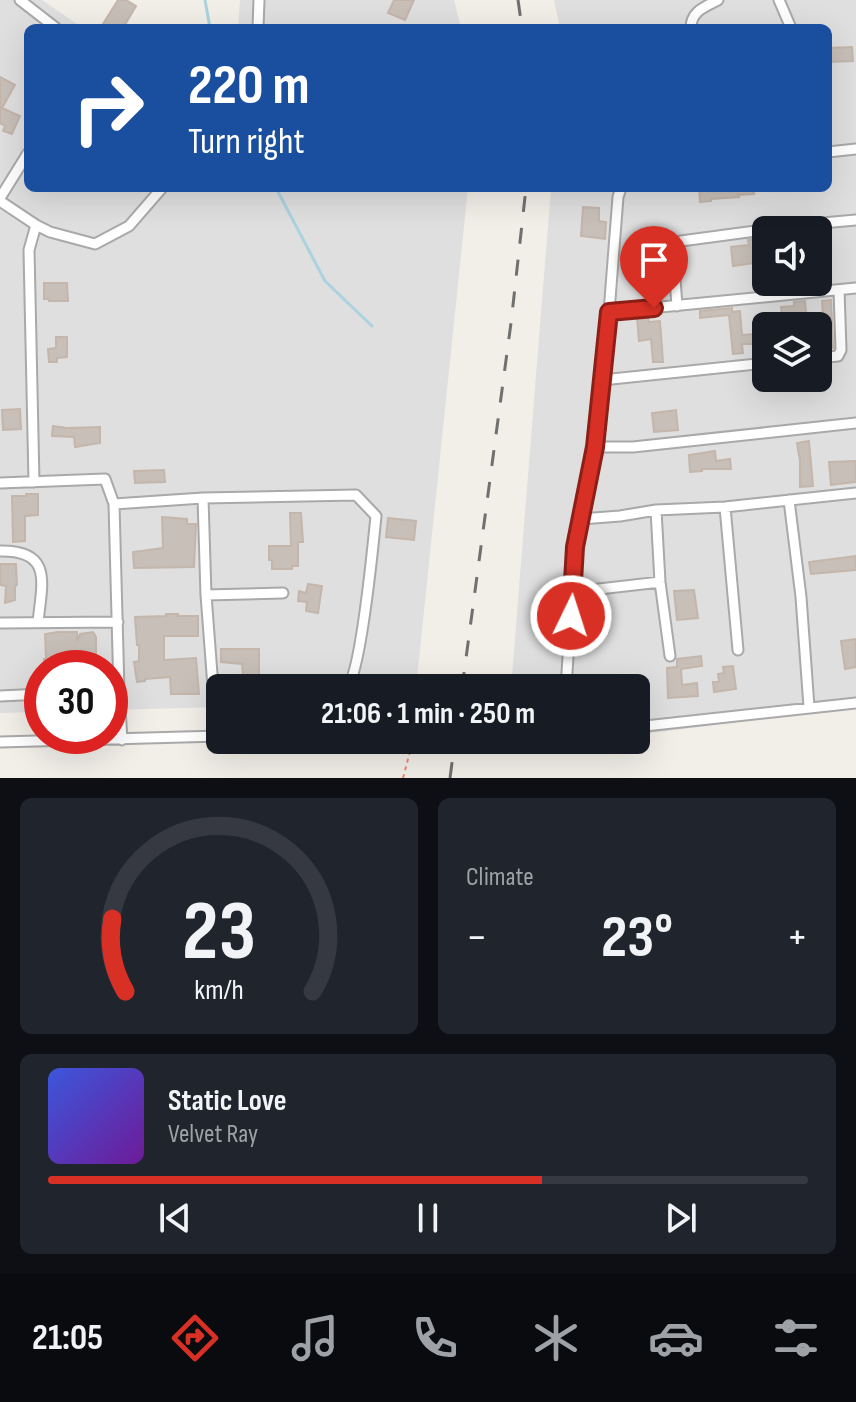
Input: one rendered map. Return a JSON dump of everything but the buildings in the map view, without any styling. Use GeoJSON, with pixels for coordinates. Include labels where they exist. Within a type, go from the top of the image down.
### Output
{"type":"FeatureCollection","features":[{"type":"Feature","properties":{"kind":"street"},"geometry":{"type":"LineString","coordinates":[[20,0],[51,24]]}},
{"type":"Feature","properties":{"kind":"street"},"geometry":{"type":"LineString","coordinates":[[258,24],[259,0]]}},
{"type":"Feature","properties":{"kind":"street"},"geometry":{"type":"LineString","coordinates":[[691,24],[696,12],[718,0]]}},
{"type":"Feature","properties":{"kind":"street"},"geometry":{"type":"LineString","coordinates":[[779,0],[789,24]]}},
{"type":"Feature","properties":{"kind":"street"},"geometry":{"type":"LineString","coordinates":[[832,152],[856,149]]}},
{"type":"Feature","properties":{"kind":"street"},"geometry":{"type":"LineString","coordinates":[[24,160],[0,199],[50,232],[95,244],[129,226],[159,192]]}},
{"type":"Feature","properties":{"kind":"street"},"geometry":{"type":"LineString","coordinates":[[567,674],[575,547],[595,447],[620,192]]}},
{"type":"Feature","properties":{"kind":"street"},"geometry":{"type":"LineString","coordinates":[[677,306],[673,252],[681,241],[856,220]]}},
{"type":"Feature","properties":{"kind":"street"},"geometry":{"type":"LineString","coordinates":[[34,482],[29,250],[36,225]]}},
{"type":"Feature","properties":{"kind":"street"},"geometry":{"type":"LineString","coordinates":[[609,312],[856,288]]}},
{"type":"Feature","properties":{"kind":"street"},"geometry":{"type":"LineString","coordinates":[[832,357],[838,356],[841,350],[839,290]]}},
{"type":"Feature","properties":{"kind":"street"},"geometry":{"type":"LineString","coordinates":[[602,380],[752,364]]}},
{"type":"Feature","properties":{"kind":"street"},"geometry":{"type":"LineString","coordinates":[[595,447],[633,447],[856,423]]}},
{"type":"Feature","properties":{"kind":"street"},"geometry":{"type":"LineString","coordinates":[[0,483],[105,479],[114,504],[116,650]]}},
{"type":"Feature","properties":{"kind":"street"},"geometry":{"type":"LineString","coordinates":[[581,519],[856,493]]}},
{"type":"Feature","properties":{"kind":"street"},"geometry":{"type":"LineString","coordinates":[[114,504],[203,498],[356,495],[376,516],[354,674]]}},
{"type":"Feature","properties":{"kind":"street"},"geometry":{"type":"LineString","coordinates":[[203,498],[212,674]]}},
{"type":"Feature","properties":{"kind":"street"},"geometry":{"type":"LineString","coordinates":[[789,500],[801,597],[809,707]]}},
{"type":"Feature","properties":{"kind":"street"},"geometry":{"type":"LineString","coordinates":[[725,507],[738,650]]}},
{"type":"Feature","properties":{"kind":"street"},"geometry":{"type":"LineString","coordinates":[[656,510],[660,582],[670,656]]}},
{"type":"Feature","properties":{"kind":"street"},"geometry":{"type":"LineString","coordinates":[[0,551],[30,555],[40,568],[42,580],[38,622]]}},
{"type":"Feature","properties":{"kind":"street"},"geometry":{"type":"LineString","coordinates":[[573,592],[660,582]]}},
{"type":"Feature","properties":{"kind":"street"},"geometry":{"type":"LineString","coordinates":[[206,595],[283,593]]}},
{"type":"Feature","properties":{"kind":"street"},"geometry":{"type":"LineString","coordinates":[[0,623],[118,622]]}},
{"type":"Feature","properties":{"kind":"street"},"geometry":{"type":"LineString","coordinates":[[0,696],[24,695]]}},
{"type":"Feature","properties":{"kind":"street"},"geometry":{"type":"LineString","coordinates":[[650,725],[856,703]]}},
{"type":"Feature","properties":{"kind":"street"},"geometry":{"type":"LineString","coordinates":[[128,740],[206,737]]}},
{"type":"Feature","properties":{"kind":"street"},"geometry":{"type":"LineString","coordinates":[[0,742],[24,742]]}},
{"type":"Feature","properties":{"kind":"path"},"geometry":{"type":"LineString","coordinates":[[403,778],[409,754]]}},
{"type":"Feature","properties":{"kind":"shaded area"},"geometry":{"type":"Polygon","coordinates":[[[0,0],[42,0],[77,24],[24,24],[24,192],[468,192],[417,674],[206,674],[206,707],[128,710],[128,650],[24,650],[24,712],[0,713],[0,0]]]}},
{"type":"Feature","properties":{"kind":"shaded area"},"geometry":{"type":"Polygon","coordinates":[[[240,0],[454,0],[460,24],[238,24],[240,0]]]}},
{"type":"Feature","properties":{"kind":"shaded area"},"geometry":{"type":"Polygon","coordinates":[[[554,0],[856,0],[856,707],[650,733],[650,674],[512,674],[551,192],[832,192],[832,24],[559,24],[554,0]]]}},
{"type":"Feature","properties":{"kind":"waterway"},"geometry":{"type":"LineString","coordinates":[[205,0],[209,24]]}},
{"type":"Feature","properties":{"kind":"waterway"},"geometry":{"type":"LineString","coordinates":[[278,192],[325,281],[372,326]]}},
{"type":"Feature","properties":{"kind":"railway"},"geometry":{"type":"LineString","coordinates":[[518,0],[521,24]]}},
{"type":"Feature","properties":{"kind":"railway"},"geometry":{"type":"LineString","coordinates":[[464,674],[526,192]]}},
{"type":"Feature","properties":{"kind":"railway"},"geometry":{"type":"LineString","coordinates":[[450,778],[453,754]]}},
{"type":"Feature","properties":{"kind":"route"},"geometry":{"type":"LineString","coordinates":[[571,616],[575,547],[595,447],[609,312],[654,308]]}}]}
